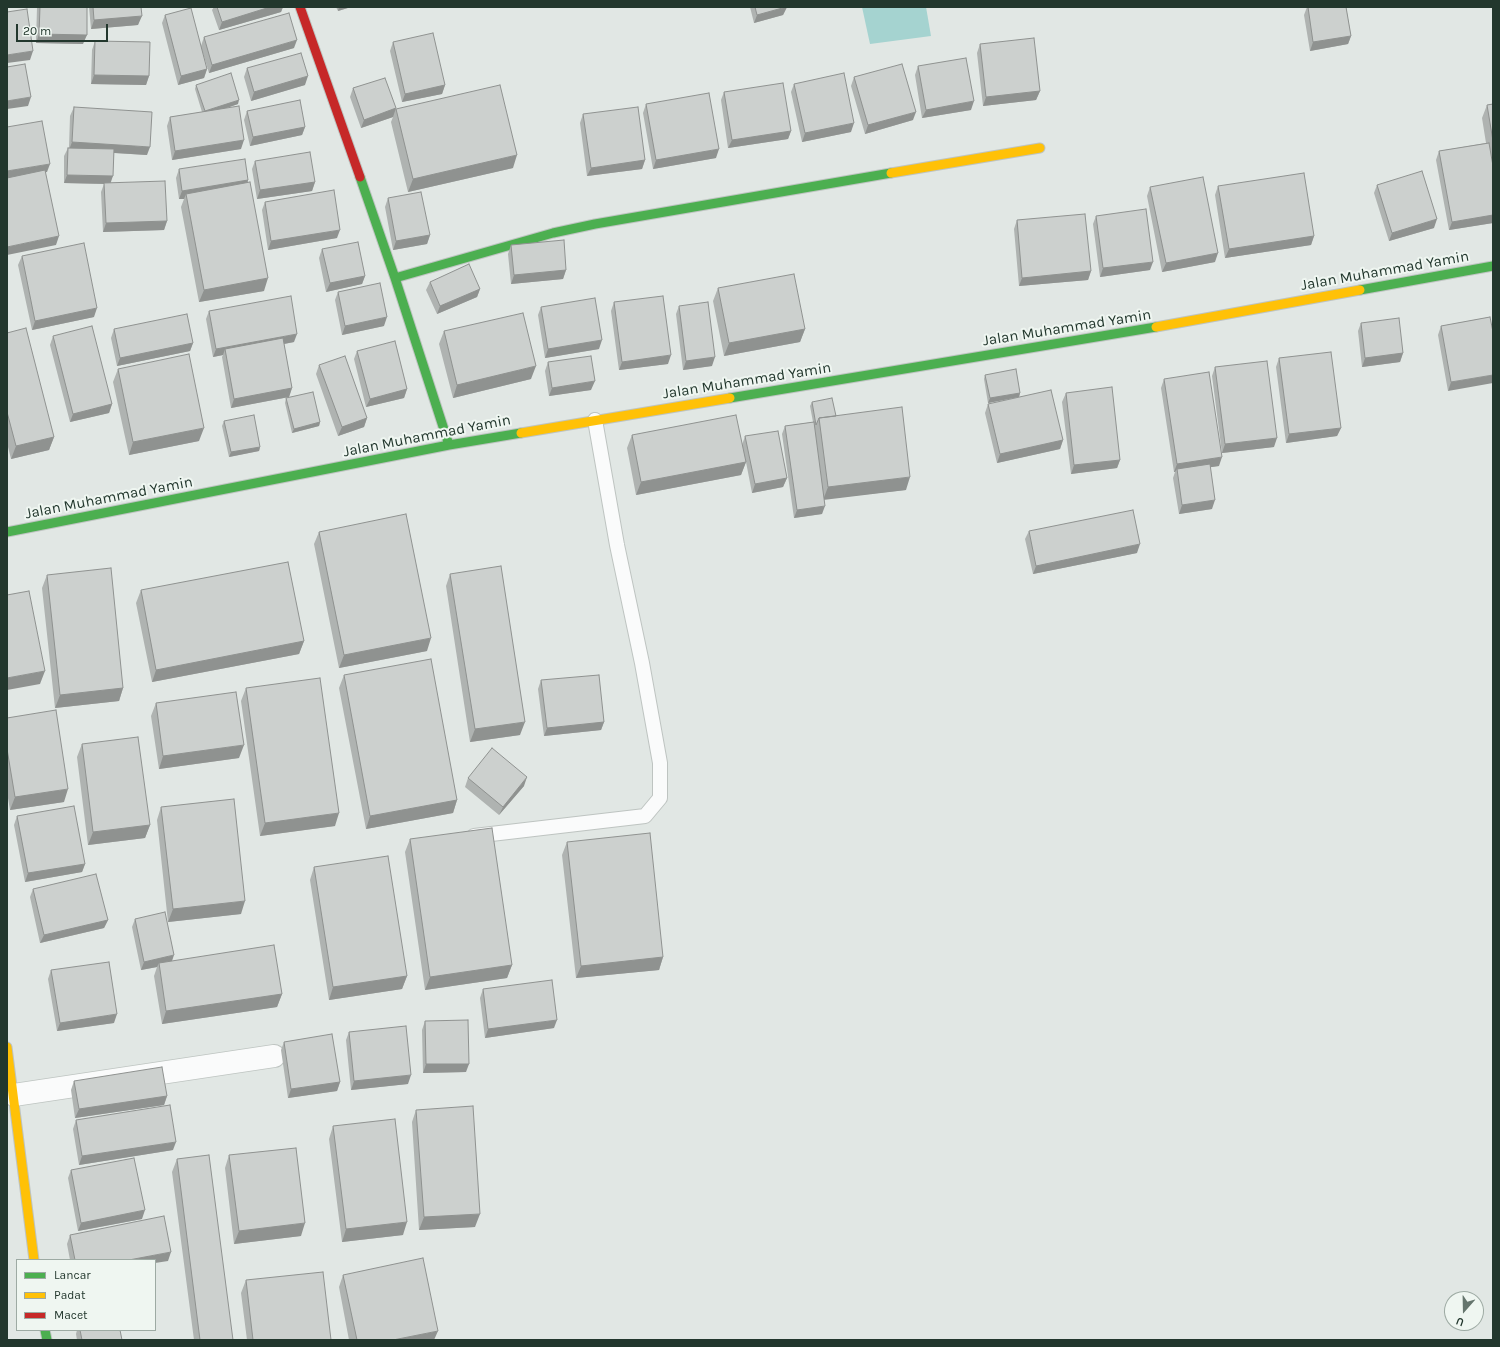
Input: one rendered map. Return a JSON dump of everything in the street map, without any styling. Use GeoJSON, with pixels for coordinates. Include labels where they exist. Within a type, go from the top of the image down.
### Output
{"type":"FeatureCollection","features":[{"type":"Feature","properties":{"kind":"street"},"geometry":{"type":"LineString","coordinates":[[300,7],[395,278],[449,445]]}},
{"type":"Feature","properties":{"kind":"street"},"geometry":{"type":"LineString","coordinates":[[395,278],[574,228],[1040,148]]}},
{"type":"Feature","properties":{"kind":"street","name":"Jalan Muhammad Yamin"},"geometry":{"type":"LineString","coordinates":[[7,532],[449,445],[1151,328],[1493,266]]}},
{"type":"Feature","properties":{"kind":"street"},"geometry":{"type":"LineString","coordinates":[[7,1047],[34,1259]]}},
{"type":"Feature","properties":{"kind":"street"},"geometry":{"type":"LineString","coordinates":[[14,1095],[274,1056]]}},
{"type":"Feature","properties":{"kind":"lane"},"geometry":{"type":"LineString","coordinates":[[461,837],[645,816],[660,798],[660,763],[642,663],[617,545],[595,420]]}},
{"type":"Feature","properties":{"kind":"water"},"geometry":{"type":"Polygon","coordinates":[[[862,7],[926,7],[931,36],[870,44],[862,7]]]}},
{"type":"Feature","properties":{"kind":"building"},"geometry":{"type":"Polygon","coordinates":[[[40,7],[87,7],[87,35],[39,34],[40,7]]]}},
{"type":"Feature","properties":{"kind":"building"},"geometry":{"type":"Polygon","coordinates":[[[93,7],[141,7],[142,16],[94,20],[93,7]]]}},
{"type":"Feature","properties":{"kind":"building"},"geometry":{"type":"Polygon","coordinates":[[[217,7],[270,7],[222,22],[217,7]]]}},
{"type":"Feature","properties":{"kind":"building"},"geometry":{"type":"Polygon","coordinates":[[[755,7],[786,7],[757,15],[755,7]]]}},
{"type":"Feature","properties":{"kind":"building"},"geometry":{"type":"Polygon","coordinates":[[[1308,7],[1346,7],[1351,36],[1313,42],[1308,7]]]}},
{"type":"Feature","properties":{"kind":"building"},"geometry":{"type":"Polygon","coordinates":[[[191,8],[207,69],[181,76],[165,15],[191,8]]]}},
{"type":"Feature","properties":{"kind":"building"},"geometry":{"type":"Polygon","coordinates":[[[27,9],[33,51],[7,55],[7,12],[27,9]]]}},
{"type":"Feature","properties":{"kind":"building"},"geometry":{"type":"Polygon","coordinates":[[[289,13],[297,40],[212,65],[204,37],[289,13]]]}},
{"type":"Feature","properties":{"kind":"building"},"geometry":{"type":"Polygon","coordinates":[[[433,33],[445,85],[405,94],[393,42],[433,33]]]}},
{"type":"Feature","properties":{"kind":"building"},"geometry":{"type":"Polygon","coordinates":[[[1034,38],[1040,91],[986,97],[980,44],[1034,38]]]}},
{"type":"Feature","properties":{"kind":"building"},"geometry":{"type":"Polygon","coordinates":[[[95,41],[150,42],[149,76],[94,75],[95,41]]]}},
{"type":"Feature","properties":{"kind":"building"},"geometry":{"type":"Polygon","coordinates":[[[301,53],[308,76],[254,92],[247,68],[301,53]]]}},
{"type":"Feature","properties":{"kind":"building"},"geometry":{"type":"Polygon","coordinates":[[[966,58],[974,101],[926,110],[918,66],[966,58]]]}},
{"type":"Feature","properties":{"kind":"building"},"geometry":{"type":"Polygon","coordinates":[[[25,64],[31,97],[7,101],[7,67],[25,64]]]}},
{"type":"Feature","properties":{"kind":"building"},"geometry":{"type":"Polygon","coordinates":[[[902,64],[916,112],[868,125],[854,77],[902,64]]]}},
{"type":"Feature","properties":{"kind":"building"},"geometry":{"type":"Polygon","coordinates":[[[231,73],[239,100],[205,111],[196,85],[231,73]]]}},
{"type":"Feature","properties":{"kind":"building"},"geometry":{"type":"Polygon","coordinates":[[[844,73],[854,123],[805,133],[794,84],[844,73]]]}},
{"type":"Feature","properties":{"kind":"building"},"geometry":{"type":"Polygon","coordinates":[[[385,78],[396,108],[364,120],[353,88],[385,78]]]}},
{"type":"Feature","properties":{"kind":"building"},"geometry":{"type":"Polygon","coordinates":[[[783,83],[791,131],[732,140],[724,92],[783,83]]]}},
{"type":"Feature","properties":{"kind":"building"},"geometry":{"type":"Polygon","coordinates":[[[500,85],[517,155],[413,179],[396,109],[500,85]]]}},
{"type":"Feature","properties":{"kind":"building"},"geometry":{"type":"Polygon","coordinates":[[[709,93],[719,149],[656,160],[646,104],[709,93]]]}},
{"type":"Feature","properties":{"kind":"building"},"geometry":{"type":"Polygon","coordinates":[[[300,100],[305,127],[253,137],[247,111],[300,100]]]}},
{"type":"Feature","properties":{"kind":"building"},"geometry":{"type":"Polygon","coordinates":[[[1493,104],[1493,141],[1487,105],[1493,104]]]}},
{"type":"Feature","properties":{"kind":"building"},"geometry":{"type":"Polygon","coordinates":[[[239,106],[244,140],[175,151],[170,117],[239,106]]]}},
{"type":"Feature","properties":{"kind":"building"},"geometry":{"type":"Polygon","coordinates":[[[74,107],[152,112],[150,147],[72,142],[74,107]]]}},
{"type":"Feature","properties":{"kind":"building"},"geometry":{"type":"Polygon","coordinates":[[[638,107],[645,160],[591,168],[583,114],[638,107]]]}},
{"type":"Feature","properties":{"kind":"building"},"geometry":{"type":"Polygon","coordinates":[[[42,121],[50,164],[7,171],[7,127],[42,121]]]}},
{"type":"Feature","properties":{"kind":"building"},"geometry":{"type":"Polygon","coordinates":[[[1489,143],[1493,166],[1493,215],[1452,222],[1439,151],[1489,143]]]}},
{"type":"Feature","properties":{"kind":"building"},"geometry":{"type":"Polygon","coordinates":[[[68,148],[114,149],[113,176],[67,175],[68,148]]]}},
{"type":"Feature","properties":{"kind":"building"},"geometry":{"type":"Polygon","coordinates":[[[310,152],[315,182],[260,190],[255,161],[310,152]]]}},
{"type":"Feature","properties":{"kind":"building"},"geometry":{"type":"Polygon","coordinates":[[[245,159],[248,180],[182,191],[179,169],[245,159]]]}},
{"type":"Feature","properties":{"kind":"building"},"geometry":{"type":"Polygon","coordinates":[[[45,170],[59,236],[7,247],[7,178],[45,170]]]}},
{"type":"Feature","properties":{"kind":"building"},"geometry":{"type":"Polygon","coordinates":[[[1422,171],[1437,219],[1392,233],[1377,185],[1422,171]]]}},
{"type":"Feature","properties":{"kind":"building"},"geometry":{"type":"Polygon","coordinates":[[[1304,173],[1314,236],[1229,249],[1218,186],[1304,173]]]}},
{"type":"Feature","properties":{"kind":"building"},"geometry":{"type":"Polygon","coordinates":[[[1203,177],[1218,253],[1166,263],[1150,187],[1203,177]]]}},
{"type":"Feature","properties":{"kind":"building"},"geometry":{"type":"Polygon","coordinates":[[[165,181],[167,221],[106,223],[104,183],[165,181]]]}},
{"type":"Feature","properties":{"kind":"building"},"geometry":{"type":"Polygon","coordinates":[[[250,182],[268,278],[204,290],[186,194],[250,182]]]}},
{"type":"Feature","properties":{"kind":"building"},"geometry":{"type":"Polygon","coordinates":[[[334,190],[340,230],[271,241],[265,202],[334,190]]]}},
{"type":"Feature","properties":{"kind":"building"},"geometry":{"type":"Polygon","coordinates":[[[421,192],[430,235],[396,241],[388,198],[421,192]]]}},
{"type":"Feature","properties":{"kind":"building"},"geometry":{"type":"Polygon","coordinates":[[[1146,209],[1153,262],[1103,268],[1096,216],[1146,209]]]}},
{"type":"Feature","properties":{"kind":"building"},"geometry":{"type":"Polygon","coordinates":[[[1085,214],[1091,271],[1022,278],[1017,220],[1085,214]]]}},
{"type":"Feature","properties":{"kind":"building"},"geometry":{"type":"Polygon","coordinates":[[[564,240],[566,270],[514,275],[511,245],[564,240]]]}},
{"type":"Feature","properties":{"kind":"building"},"geometry":{"type":"Polygon","coordinates":[[[358,242],[365,276],[330,283],[322,249],[358,242]]]}},
{"type":"Feature","properties":{"kind":"building"},"geometry":{"type":"Polygon","coordinates":[[[84,243],[97,308],[35,321],[22,256],[84,243]]]}},
{"type":"Feature","properties":{"kind":"building"},"geometry":{"type":"Polygon","coordinates":[[[469,264],[480,289],[440,306],[430,282],[469,264]]]}},
{"type":"Feature","properties":{"kind":"building"},"geometry":{"type":"Polygon","coordinates":[[[794,274],[805,329],[729,343],[718,288],[794,274]]]}},
{"type":"Feature","properties":{"kind":"building"},"geometry":{"type":"Polygon","coordinates":[[[380,283],[387,317],[345,326],[338,292],[380,283]]]}},
{"type":"Feature","properties":{"kind":"building"},"geometry":{"type":"Polygon","coordinates":[[[291,296],[297,334],[216,349],[209,311],[291,296]]]}},
{"type":"Feature","properties":{"kind":"building"},"geometry":{"type":"Polygon","coordinates":[[[663,296],[671,355],[622,362],[614,302],[663,296]]]}},
{"type":"Feature","properties":{"kind":"building"},"geometry":{"type":"Polygon","coordinates":[[[595,298],[602,340],[548,349],[541,307],[595,298]]]}},
{"type":"Feature","properties":{"kind":"building"},"geometry":{"type":"Polygon","coordinates":[[[708,302],[715,357],[686,361],[679,306],[708,302]]]}},
{"type":"Feature","properties":{"kind":"building"},"geometry":{"type":"Polygon","coordinates":[[[523,313],[536,366],[457,385],[444,331],[523,313]]]}},
{"type":"Feature","properties":{"kind":"building"},"geometry":{"type":"Polygon","coordinates":[[[187,314],[193,343],[120,358],[114,329],[187,314]]]}},
{"type":"Feature","properties":{"kind":"building"},"geometry":{"type":"Polygon","coordinates":[[[1490,317],[1493,332],[1493,375],[1451,382],[1441,326],[1490,317]]]}},
{"type":"Feature","properties":{"kind":"building"},"geometry":{"type":"Polygon","coordinates":[[[1399,318],[1403,353],[1365,358],[1361,323],[1399,318]]]}},
{"type":"Feature","properties":{"kind":"building"},"geometry":{"type":"Polygon","coordinates":[[[92,326],[112,404],[73,414],[53,336],[92,326]]]}},
{"type":"Feature","properties":{"kind":"building"},"geometry":{"type":"Polygon","coordinates":[[[26,328],[54,437],[16,446],[7,412],[7,333],[26,328]]]}},
{"type":"Feature","properties":{"kind":"building"},"geometry":{"type":"Polygon","coordinates":[[[283,338],[292,388],[234,399],[225,349],[283,338]]]}},
{"type":"Feature","properties":{"kind":"building"},"geometry":{"type":"Polygon","coordinates":[[[395,341],[407,389],[370,399],[357,351],[395,341]]]}},
{"type":"Feature","properties":{"kind":"building"},"geometry":{"type":"Polygon","coordinates":[[[1331,352],[1341,428],[1289,434],[1279,358],[1331,352]]]}},
{"type":"Feature","properties":{"kind":"building"},"geometry":{"type":"Polygon","coordinates":[[[189,354],[204,428],[133,442],[118,369],[189,354]]]}},
{"type":"Feature","properties":{"kind":"building"},"geometry":{"type":"Polygon","coordinates":[[[345,356],[367,418],[342,427],[319,365],[345,356]]]}},
{"type":"Feature","properties":{"kind":"building"},"geometry":{"type":"Polygon","coordinates":[[[591,356],[595,381],[552,388],[548,362],[591,356]]]}},
{"type":"Feature","properties":{"kind":"building"},"geometry":{"type":"Polygon","coordinates":[[[1267,361],[1277,438],[1225,444],[1215,367],[1267,361]]]}},
{"type":"Feature","properties":{"kind":"building"},"geometry":{"type":"Polygon","coordinates":[[[1016,369],[1020,393],[990,398],[985,375],[1016,369]]]}},
{"type":"Feature","properties":{"kind":"building"},"geometry":{"type":"Polygon","coordinates":[[[1209,372],[1222,457],[1177,464],[1164,379],[1209,372]]]}},
{"type":"Feature","properties":{"kind":"building"},"geometry":{"type":"Polygon","coordinates":[[[1112,387],[1120,460],[1074,465],[1066,393],[1112,387]]]}},
{"type":"Feature","properties":{"kind":"building"},"geometry":{"type":"Polygon","coordinates":[[[1051,390],[1063,440],[1000,454],[988,404],[1051,390]]]}},
{"type":"Feature","properties":{"kind":"building"},"geometry":{"type":"Polygon","coordinates":[[[313,392],[320,422],[294,429],[286,398],[313,392]]]}},
{"type":"Feature","properties":{"kind":"building"},"geometry":{"type":"Polygon","coordinates":[[[832,398],[836,416],[819,418],[816,425],[812,402],[832,398]]]}},
{"type":"Feature","properties":{"kind":"building"},"geometry":{"type":"Polygon","coordinates":[[[902,407],[910,477],[828,487],[819,418],[902,407]]]}},
{"type":"Feature","properties":{"kind":"building"},"geometry":{"type":"Polygon","coordinates":[[[254,415],[260,447],[231,452],[224,421],[254,415]]]}},
{"type":"Feature","properties":{"kind":"building"},"geometry":{"type":"Polygon","coordinates":[[[736,415],[746,462],[641,482],[632,435],[736,415]]]}},
{"type":"Feature","properties":{"kind":"building"},"geometry":{"type":"Polygon","coordinates":[[[814,422],[825,506],[797,510],[785,426],[814,422]]]}},
{"type":"Feature","properties":{"kind":"building"},"geometry":{"type":"Polygon","coordinates":[[[778,431],[787,478],[755,484],[745,436],[778,431]]]}},
{"type":"Feature","properties":{"kind":"building"},"geometry":{"type":"Polygon","coordinates":[[[1210,464],[1215,500],[1182,505],[1177,469],[1210,464]]]}},
{"type":"Feature","properties":{"kind":"building"},"geometry":{"type":"Polygon","coordinates":[[[1133,510],[1140,544],[1036,566],[1029,531],[1133,510]]]}},
{"type":"Feature","properties":{"kind":"building"},"geometry":{"type":"Polygon","coordinates":[[[406,514],[431,638],[344,655],[319,532],[406,514]]]}},
{"type":"Feature","properties":{"kind":"building"},"geometry":{"type":"Polygon","coordinates":[[[288,562],[304,641],[156,670],[141,590],[288,562]]]}},
{"type":"Feature","properties":{"kind":"building"},"geometry":{"type":"Polygon","coordinates":[[[501,566],[525,722],[475,729],[450,574],[501,566]]]}},
{"type":"Feature","properties":{"kind":"building"},"geometry":{"type":"Polygon","coordinates":[[[111,568],[123,688],[60,695],[47,575],[111,568]]]}},
{"type":"Feature","properties":{"kind":"building"},"geometry":{"type":"Polygon","coordinates":[[[29,591],[45,671],[7,678],[7,595],[29,591]]]}},
{"type":"Feature","properties":{"kind":"building"},"geometry":{"type":"Polygon","coordinates":[[[431,659],[457,800],[370,816],[344,675],[431,659]]]}},
{"type":"Feature","properties":{"kind":"building"},"geometry":{"type":"Polygon","coordinates":[[[599,675],[604,722],[547,728],[541,680],[599,675]]]}},
{"type":"Feature","properties":{"kind":"building"},"geometry":{"type":"Polygon","coordinates":[[[320,678],[339,813],[265,823],[246,688],[320,678]]]}},
{"type":"Feature","properties":{"kind":"building"},"geometry":{"type":"Polygon","coordinates":[[[236,692],[244,745],[163,756],[156,703],[236,692]]]}},
{"type":"Feature","properties":{"kind":"building"},"geometry":{"type":"Polygon","coordinates":[[[56,710],[68,789],[15,797],[7,749],[7,718],[56,710]]]}},
{"type":"Feature","properties":{"kind":"building"},"geometry":{"type":"Polygon","coordinates":[[[138,737],[150,825],[93,832],[82,744],[138,737]]]}},
{"type":"Feature","properties":{"kind":"building"},"geometry":{"type":"Polygon","coordinates":[[[492,748],[527,777],[503,807],[468,778],[492,748]]]}},
{"type":"Feature","properties":{"kind":"building"},"geometry":{"type":"Polygon","coordinates":[[[234,799],[245,901],[173,909],[161,807],[234,799]]]}},
{"type":"Feature","properties":{"kind":"building"},"geometry":{"type":"Polygon","coordinates":[[[74,806],[85,864],[28,873],[17,816],[74,806]]]}},
{"type":"Feature","properties":{"kind":"building"},"geometry":{"type":"Polygon","coordinates":[[[492,828],[512,965],[430,977],[410,839],[492,828]]]}},
{"type":"Feature","properties":{"kind":"building"},"geometry":{"type":"Polygon","coordinates":[[[650,833],[663,957],[581,966],[567,842],[650,833]]]}},
{"type":"Feature","properties":{"kind":"building"},"geometry":{"type":"Polygon","coordinates":[[[388,856],[407,976],[333,987],[314,867],[388,856]]]}},
{"type":"Feature","properties":{"kind":"building"},"geometry":{"type":"Polygon","coordinates":[[[96,874],[108,920],[44,935],[33,889],[96,874]]]}},
{"type":"Feature","properties":{"kind":"building"},"geometry":{"type":"Polygon","coordinates":[[[165,912],[174,955],[144,962],[135,919],[165,912]]]}},
{"type":"Feature","properties":{"kind":"building"},"geometry":{"type":"Polygon","coordinates":[[[274,945],[282,994],[166,1011],[159,963],[274,945]]]}},
{"type":"Feature","properties":{"kind":"building"},"geometry":{"type":"Polygon","coordinates":[[[109,962],[117,1014],[60,1023],[51,970],[109,962]]]}},
{"type":"Feature","properties":{"kind":"building"},"geometry":{"type":"Polygon","coordinates":[[[552,980],[557,1020],[488,1029],[483,989],[552,980]]]}},
{"type":"Feature","properties":{"kind":"building"},"geometry":{"type":"Polygon","coordinates":[[[468,1020],[469,1064],[426,1064],[425,1021],[468,1020]]]}},
{"type":"Feature","properties":{"kind":"building"},"geometry":{"type":"Polygon","coordinates":[[[406,1026],[411,1075],[354,1081],[349,1032],[406,1026]]]}},
{"type":"Feature","properties":{"kind":"building"},"geometry":{"type":"Polygon","coordinates":[[[332,1034],[340,1082],[291,1089],[284,1042],[332,1034]]]}},
{"type":"Feature","properties":{"kind":"building"},"geometry":{"type":"Polygon","coordinates":[[[162,1067],[167,1096],[79,1109],[74,1081],[162,1067]]]}},
{"type":"Feature","properties":{"kind":"building"},"geometry":{"type":"Polygon","coordinates":[[[170,1105],[176,1142],[82,1156],[76,1120],[170,1105]]]}},
{"type":"Feature","properties":{"kind":"building"},"geometry":{"type":"Polygon","coordinates":[[[473,1106],[480,1214],[424,1217],[416,1110],[473,1106]]]}},
{"type":"Feature","properties":{"kind":"building"},"geometry":{"type":"Polygon","coordinates":[[[395,1119],[407,1222],[346,1229],[333,1126],[395,1119]]]}},
{"type":"Feature","properties":{"kind":"building"},"geometry":{"type":"Polygon","coordinates":[[[296,1148],[305,1223],[239,1231],[229,1155],[296,1148]]]}},
{"type":"Feature","properties":{"kind":"building"},"geometry":{"type":"Polygon","coordinates":[[[209,1155],[233,1340],[200,1340],[177,1159],[209,1155]]]}},
{"type":"Feature","properties":{"kind":"building"},"geometry":{"type":"Polygon","coordinates":[[[134,1158],[145,1210],[81,1223],[71,1170],[134,1158]]]}},
{"type":"Feature","properties":{"kind":"building"},"geometry":{"type":"Polygon","coordinates":[[[164,1216],[171,1252],[134,1259],[75,1259],[70,1235],[164,1216]]]}},
{"type":"Feature","properties":{"kind":"building"},"geometry":{"type":"Polygon","coordinates":[[[423,1258],[438,1331],[393,1340],[357,1340],[343,1275],[423,1258]]]}},
{"type":"Feature","properties":{"kind":"building"},"geometry":{"type":"Polygon","coordinates":[[[323,1272],[331,1340],[253,1340],[246,1280],[323,1272]]]}},
{"type":"Feature","properties":{"kind":"building"},"geometry":{"type":"Polygon","coordinates":[[[80,1331],[120,1331],[122,1340],[82,1340],[80,1331]]]}},
{"type":"Feature","properties":{"kind":"traffic: fast"},"geometry":{"type":"LineString","coordinates":[[395,278],[553,233],[595,224],[891,173]]}},
{"type":"Feature","properties":{"kind":"traffic: fast"},"geometry":{"type":"LineString","coordinates":[[360,177],[395,278],[449,445]]}},
{"type":"Feature","properties":{"kind":"traffic: fast"},"geometry":{"type":"LineString","coordinates":[[1360,290],[1493,266]]}},
{"type":"Feature","properties":{"kind":"traffic: fast"},"geometry":{"type":"LineString","coordinates":[[730,398],[1156,327]]}},
{"type":"Feature","properties":{"kind":"traffic: fast"},"geometry":{"type":"LineString","coordinates":[[7,532],[449,445],[521,433]]}},
{"type":"Feature","properties":{"kind":"traffic: fast"},"geometry":{"type":"LineString","coordinates":[[45,1331],[47,1340]]}},
{"type":"Feature","properties":{"kind":"traffic: slow"},"geometry":{"type":"LineString","coordinates":[[891,173],[1040,148]]}},
{"type":"Feature","properties":{"kind":"traffic: slow"},"geometry":{"type":"LineString","coordinates":[[1156,327],[1360,290]]}},
{"type":"Feature","properties":{"kind":"traffic: slow"},"geometry":{"type":"LineString","coordinates":[[521,433],[730,398]]}},
{"type":"Feature","properties":{"kind":"traffic: slow"},"geometry":{"type":"LineString","coordinates":[[7,1047],[34,1259]]}},
{"type":"Feature","properties":{"kind":"traffic: jam"},"geometry":{"type":"LineString","coordinates":[[300,7],[360,177]]}}]}
